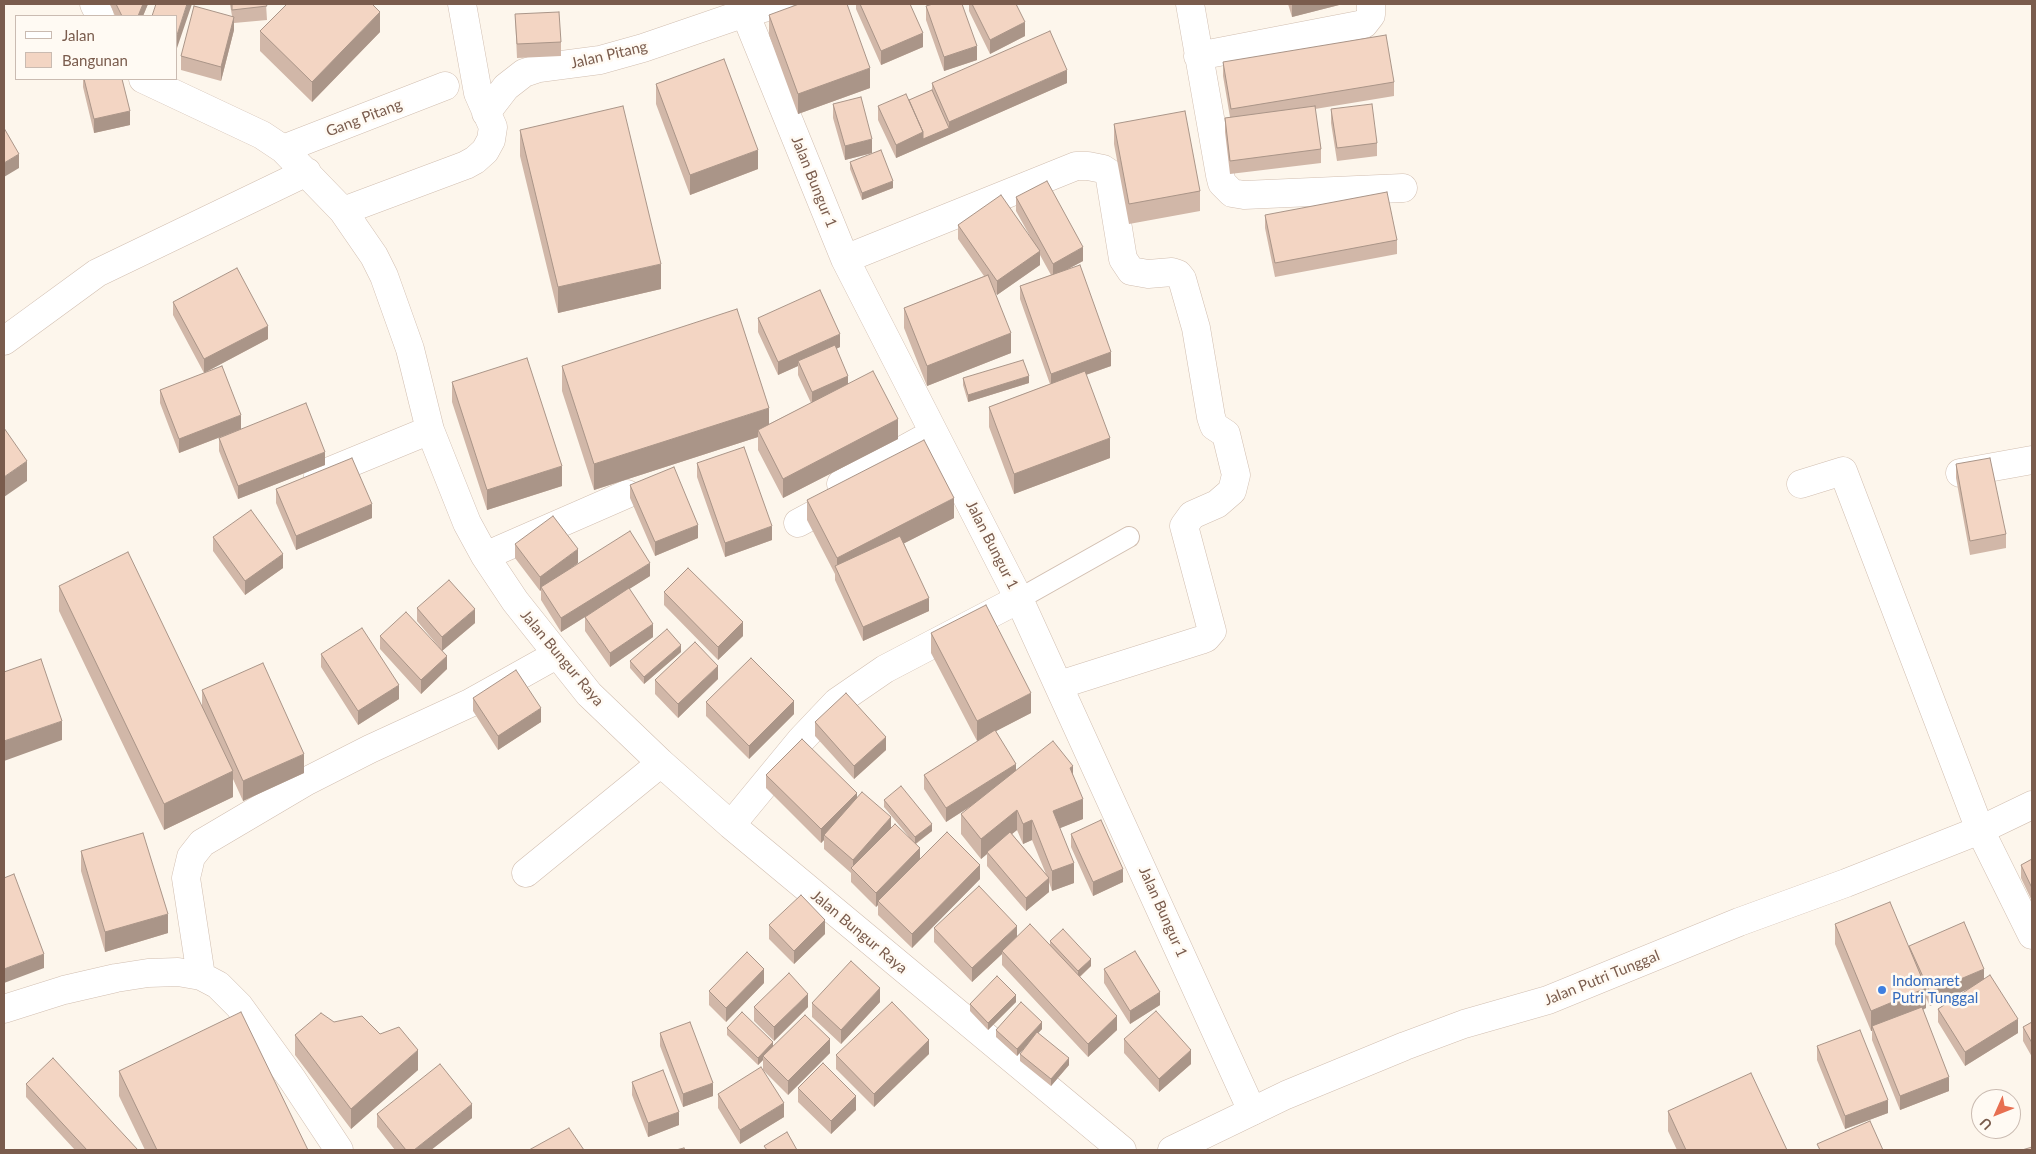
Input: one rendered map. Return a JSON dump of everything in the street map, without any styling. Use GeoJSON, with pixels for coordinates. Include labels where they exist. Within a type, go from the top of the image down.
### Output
{"type":"FeatureCollection","features":[{"type":"Feature","properties":{"kind":"street"},"geometry":{"type":"LineString","coordinates":[[343,211],[475,160],[485,151],[491,140],[493,127],[478,93],[462,4]]}},
{"type":"Feature","properties":{"kind":"street"},"geometry":{"type":"LineString","coordinates":[[744,13],[779,4]]}},
{"type":"Feature","properties":{"kind":"street"},"geometry":{"type":"LineString","coordinates":[[1190,4],[1220,175],[1222,184],[1232,193],[1244,195],[1403,188]]}},
{"type":"Feature","properties":{"kind":"street"},"geometry":{"type":"LineString","coordinates":[[1198,56],[1364,24],[1371,15],[1371,4]]}},
{"type":"Feature","properties":{"kind":"street","name":"Jalan Pitang"},"geometry":{"type":"LineString","coordinates":[[486,113],[506,88],[524,73],[539,68],[600,60],[643,48],[744,13]]}},
{"type":"Feature","properties":{"kind":"street","name":"Jalan Bungur 1"},"geometry":{"type":"LineString","coordinates":[[744,13],[845,259],[1019,599],[1060,685],[1252,1111]]}},
{"type":"Feature","properties":{"kind":"street","name":"Jalan Bungur Raya"},"geometry":{"type":"LineString","coordinates":[[145,80],[237,122],[283,150],[308,172],[343,211],[374,256],[384,276],[410,349],[430,430],[464,516],[485,556],[515,602],[589,694],[661,763],[731,825],[1122,1150]]}},
{"type":"Feature","properties":{"kind":"street","name":"Gang Pitang"},"geometry":{"type":"LineString","coordinates":[[283,150],[445,86]]}},
{"type":"Feature","properties":{"kind":"street"},"geometry":{"type":"LineString","coordinates":[[845,259],[1076,166],[1088,166],[1103,169],[1109,173],[1124,259],[1131,272],[1148,274],[1172,272],[1178,274],[1182,279],[1196,328],[1214,426],[1226,434],[1236,475],[1232,491],[1217,504],[1192,515],[1184,526],[1212,631],[1206,638],[1201,640],[1060,685]]}},
{"type":"Feature","properties":{"kind":"street"},"geometry":{"type":"LineString","coordinates":[[4,341],[97,273],[308,172]]}},
{"type":"Feature","properties":{"kind":"street"},"geometry":{"type":"LineString","coordinates":[[296,486],[430,430]]}},
{"type":"Feature","properties":{"kind":"street"},"geometry":{"type":"LineString","coordinates":[[796,517],[938,440]]}},
{"type":"Feature","properties":{"kind":"street"},"geometry":{"type":"LineString","coordinates":[[1960,473],[2032,460]]}},
{"type":"Feature","properties":{"kind":"street"},"geometry":{"type":"LineString","coordinates":[[1801,484],[1843,471],[1980,830],[2032,935]]}},
{"type":"Feature","properties":{"kind":"street"},"geometry":{"type":"LineString","coordinates":[[485,556],[626,494]]}},
{"type":"Feature","properties":{"kind":"street"},"geometry":{"type":"LineString","coordinates":[[731,825],[801,740],[837,702],[885,669],[1019,599]]}},
{"type":"Feature","properties":{"kind":"street"},"geometry":{"type":"LineString","coordinates":[[201,976],[186,878],[191,857],[202,843],[307,781],[370,749],[470,703],[556,655]]}},
{"type":"Feature","properties":{"kind":"street"},"geometry":{"type":"LineString","coordinates":[[526,873],[661,763]]}},
{"type":"Feature","properties":{"kind":"street","name":"Jalan Putri Tunggal"},"geometry":{"type":"LineString","coordinates":[[1172,1150],[1252,1111],[1405,1046],[1464,1024],[1548,1000],[1731,926],[1980,830],[2032,805]]}},
{"type":"Feature","properties":{"kind":"street"},"geometry":{"type":"LineString","coordinates":[[4,1008],[64,990],[124,977],[178,972],[201,976],[218,985],[243,1012],[292,1079],[339,1150]]}},
{"type":"Feature","properties":{"kind":"lane"},"geometry":{"type":"LineString","coordinates":[[1019,599],[1129,537]]}},
{"type":"Feature","properties":{"kind":"building"},"geometry":{"type":"Polygon","coordinates":[[[116,4],[143,4],[138,15],[122,15],[116,4]]]}},
{"type":"Feature","properties":{"kind":"building"},"geometry":{"type":"Polygon","coordinates":[[[156,4],[187,4],[178,32],[178,15],[152,15],[156,4]]]}},
{"type":"Feature","properties":{"kind":"building"},"geometry":{"type":"Polygon","coordinates":[[[232,4],[266,4],[267,6],[232,10],[232,4]]]}},
{"type":"Feature","properties":{"kind":"building"},"geometry":{"type":"Polygon","coordinates":[[[287,4],[372,4],[380,12],[312,82],[260,31],[287,4]]]}},
{"type":"Feature","properties":{"kind":"building"},"geometry":{"type":"Polygon","coordinates":[[[799,4],[847,4],[870,68],[798,94],[769,15],[799,4]]]}},
{"type":"Feature","properties":{"kind":"building"},"geometry":{"type":"Polygon","coordinates":[[[860,4],[910,4],[923,33],[881,51],[860,4]]]}},
{"type":"Feature","properties":{"kind":"building"},"geometry":{"type":"Polygon","coordinates":[[[933,4],[962,4],[977,46],[944,57],[926,6],[933,4]]]}},
{"type":"Feature","properties":{"kind":"building"},"geometry":{"type":"Polygon","coordinates":[[[972,4],[1016,4],[1025,22],[990,40],[972,4]]]}},
{"type":"Feature","properties":{"kind":"building"},"geometry":{"type":"Polygon","coordinates":[[[194,6],[234,17],[221,67],[181,56],[194,6]]]}},
{"type":"Feature","properties":{"kind":"building"},"geometry":{"type":"Polygon","coordinates":[[[559,12],[561,42],[517,44],[515,14],[559,12]]]}},
{"type":"Feature","properties":{"kind":"building"},"geometry":{"type":"Polygon","coordinates":[[[1050,31],[1067,70],[949,122],[932,83],[1050,31]]]}},
{"type":"Feature","properties":{"kind":"building"},"geometry":{"type":"Polygon","coordinates":[[[1386,35],[1394,82],[1231,109],[1223,62],[1386,35]]]}},
{"type":"Feature","properties":{"kind":"building"},"geometry":{"type":"Polygon","coordinates":[[[724,59],[758,150],[690,175],[656,84],[724,59]]]}},
{"type":"Feature","properties":{"kind":"building"},"geometry":{"type":"Polygon","coordinates":[[[84,80],[122,80],[130,111],[94,119],[84,80]]]}},
{"type":"Feature","properties":{"kind":"building"},"geometry":{"type":"Polygon","coordinates":[[[932,90],[949,128],[923,139],[923,132],[909,100],[932,90]]]}},
{"type":"Feature","properties":{"kind":"building"},"geometry":{"type":"Polygon","coordinates":[[[906,94],[923,132],[896,145],[878,106],[906,94]]]}},
{"type":"Feature","properties":{"kind":"building"},"geometry":{"type":"Polygon","coordinates":[[[861,97],[872,139],[845,146],[833,104],[861,97]]]}},
{"type":"Feature","properties":{"kind":"building"},"geometry":{"type":"Polygon","coordinates":[[[1372,104],[1377,143],[1337,148],[1331,109],[1372,104]]]}},
{"type":"Feature","properties":{"kind":"building"},"geometry":{"type":"Polygon","coordinates":[[[623,106],[661,264],[558,287],[520,130],[623,106]]]}},
{"type":"Feature","properties":{"kind":"building"},"geometry":{"type":"Polygon","coordinates":[[[1315,106],[1321,149],[1230,161],[1225,118],[1315,106]]]}},
{"type":"Feature","properties":{"kind":"building"},"geometry":{"type":"Polygon","coordinates":[[[1185,111],[1200,191],[1129,204],[1114,124],[1185,111]]]}},
{"type":"Feature","properties":{"kind":"building"},"geometry":{"type":"Polygon","coordinates":[[[4,128],[19,154],[4,163],[4,128]]]}},
{"type":"Feature","properties":{"kind":"building"},"geometry":{"type":"Polygon","coordinates":[[[881,150],[893,181],[862,193],[850,162],[881,150]]]}},
{"type":"Feature","properties":{"kind":"building"},"geometry":{"type":"Polygon","coordinates":[[[1047,181],[1083,247],[1053,264],[1016,197],[1047,181]]]}},
{"type":"Feature","properties":{"kind":"building"},"geometry":{"type":"Polygon","coordinates":[[[1387,192],[1397,240],[1275,263],[1265,215],[1387,192]]]}},
{"type":"Feature","properties":{"kind":"building"},"geometry":{"type":"Polygon","coordinates":[[[1001,195],[1040,251],[997,281],[958,225],[1001,195]]]}},
{"type":"Feature","properties":{"kind":"building"},"geometry":{"type":"Polygon","coordinates":[[[1080,265],[1111,352],[1051,374],[1020,286],[1080,265]]]}},
{"type":"Feature","properties":{"kind":"building"},"geometry":{"type":"Polygon","coordinates":[[[237,268],[268,326],[204,359],[173,302],[237,268]]]}},
{"type":"Feature","properties":{"kind":"building"},"geometry":{"type":"Polygon","coordinates":[[[988,275],[1011,333],[927,366],[904,308],[988,275]]]}},
{"type":"Feature","properties":{"kind":"building"},"geometry":{"type":"Polygon","coordinates":[[[820,290],[840,334],[778,362],[758,318],[820,290]]]}},
{"type":"Feature","properties":{"kind":"building"},"geometry":{"type":"Polygon","coordinates":[[[737,309],[769,408],[594,464],[562,366],[737,309]]]}},
{"type":"Feature","properties":{"kind":"building"},"geometry":{"type":"Polygon","coordinates":[[[835,345],[848,376],[812,392],[798,361],[835,345]]]}},
{"type":"Feature","properties":{"kind":"building"},"geometry":{"type":"Polygon","coordinates":[[[527,358],[562,466],[487,490],[452,382],[527,358]]]}},
{"type":"Feature","properties":{"kind":"building"},"geometry":{"type":"Polygon","coordinates":[[[1023,360],[1029,376],[968,395],[963,378],[1023,360]]]}},
{"type":"Feature","properties":{"kind":"building"},"geometry":{"type":"Polygon","coordinates":[[[222,366],[241,415],[179,439],[160,390],[222,366]]]}},
{"type":"Feature","properties":{"kind":"building"},"geometry":{"type":"Polygon","coordinates":[[[873,371],[898,419],[783,479],[758,430],[873,371]]]}},
{"type":"Feature","properties":{"kind":"building"},"geometry":{"type":"Polygon","coordinates":[[[1085,371],[1110,438],[1014,474],[989,407],[1085,371]]]}},
{"type":"Feature","properties":{"kind":"building"},"geometry":{"type":"Polygon","coordinates":[[[306,403],[325,452],[238,486],[219,438],[306,403]]]}},
{"type":"Feature","properties":{"kind":"building"},"geometry":{"type":"Polygon","coordinates":[[[4,428],[27,461],[4,477],[4,428]]]}},
{"type":"Feature","properties":{"kind":"building"},"geometry":{"type":"Polygon","coordinates":[[[924,440],[954,498],[837,558],[807,500],[924,440]]]}},
{"type":"Feature","properties":{"kind":"building"},"geometry":{"type":"Polygon","coordinates":[[[744,447],[772,526],[725,543],[697,463],[744,447]]]}},
{"type":"Feature","properties":{"kind":"building"},"geometry":{"type":"Polygon","coordinates":[[[352,458],[372,504],[296,536],[276,489],[352,458]]]}},
{"type":"Feature","properties":{"kind":"building"},"geometry":{"type":"Polygon","coordinates":[[[1990,458],[2006,534],[1970,541],[1956,464],[1990,458]]]}},
{"type":"Feature","properties":{"kind":"building"},"geometry":{"type":"Polygon","coordinates":[[[674,467],[698,525],[655,542],[630,485],[674,467]]]}},
{"type":"Feature","properties":{"kind":"building"},"geometry":{"type":"Polygon","coordinates":[[[251,510],[283,554],[245,581],[213,537],[251,510]]]}},
{"type":"Feature","properties":{"kind":"building"},"geometry":{"type":"Polygon","coordinates":[[[553,516],[578,549],[540,577],[515,544],[553,516]]]}},
{"type":"Feature","properties":{"kind":"building"},"geometry":{"type":"Polygon","coordinates":[[[630,531],[650,563],[561,618],[541,587],[630,531]]]}},
{"type":"Feature","properties":{"kind":"building"},"geometry":{"type":"Polygon","coordinates":[[[900,536],[929,598],[863,627],[835,566],[900,536]]]}},
{"type":"Feature","properties":{"kind":"building"},"geometry":{"type":"Polygon","coordinates":[[[128,552],[233,771],[164,804],[59,586],[128,552]]]}},
{"type":"Feature","properties":{"kind":"building"},"geometry":{"type":"Polygon","coordinates":[[[688,568],[743,622],[718,647],[664,592],[688,568]]]}},
{"type":"Feature","properties":{"kind":"building"},"geometry":{"type":"Polygon","coordinates":[[[449,580],[475,609],[442,637],[417,608],[449,580]]]}},
{"type":"Feature","properties":{"kind":"building"},"geometry":{"type":"Polygon","coordinates":[[[629,588],[653,624],[610,653],[585,617],[629,588]]]}},
{"type":"Feature","properties":{"kind":"building"},"geometry":{"type":"Polygon","coordinates":[[[986,605],[1031,693],[977,721],[931,633],[986,605]]]}},
{"type":"Feature","properties":{"kind":"building"},"geometry":{"type":"Polygon","coordinates":[[[406,612],[447,656],[421,680],[380,636],[406,612]]]}},
{"type":"Feature","properties":{"kind":"building"},"geometry":{"type":"Polygon","coordinates":[[[362,628],[399,685],[358,711],[321,654],[362,628]]]}},
{"type":"Feature","properties":{"kind":"building"},"geometry":{"type":"Polygon","coordinates":[[[667,629],[681,645],[644,677],[630,661],[667,629]]]}},
{"type":"Feature","properties":{"kind":"building"},"geometry":{"type":"Polygon","coordinates":[[[695,642],[718,666],[678,704],[655,680],[695,642]]]}},
{"type":"Feature","properties":{"kind":"building"},"geometry":{"type":"Polygon","coordinates":[[[751,658],[794,701],[749,746],[706,702],[751,658]]]}},
{"type":"Feature","properties":{"kind":"building"},"geometry":{"type":"Polygon","coordinates":[[[41,659],[62,721],[4,741],[4,672],[41,659]]]}},
{"type":"Feature","properties":{"kind":"building"},"geometry":{"type":"Polygon","coordinates":[[[263,663],[304,754],[243,781],[202,690],[263,663]]]}},
{"type":"Feature","properties":{"kind":"building"},"geometry":{"type":"Polygon","coordinates":[[[516,670],[541,708],[498,736],[473,698],[516,670]]]}},
{"type":"Feature","properties":{"kind":"building"},"geometry":{"type":"Polygon","coordinates":[[[846,693],[886,737],[854,766],[815,722],[846,693]]]}},
{"type":"Feature","properties":{"kind":"building"},"geometry":{"type":"Polygon","coordinates":[[[995,730],[1016,764],[946,808],[924,775],[995,730]]]}},
{"type":"Feature","properties":{"kind":"building"},"geometry":{"type":"Polygon","coordinates":[[[802,739],[857,793],[821,829],[766,775],[802,739]]]}},
{"type":"Feature","properties":{"kind":"building"},"geometry":{"type":"Polygon","coordinates":[[[1053,741],[1073,766],[1070,768],[1083,799],[1053,811],[1074,863],[1052,871],[1032,820],[1023,824],[1017,810],[981,839],[961,814],[1053,741]]]}},
{"type":"Feature","properties":{"kind":"building"},"geometry":{"type":"Polygon","coordinates":[[[901,786],[932,824],[915,837],[884,800],[901,786]]]}},
{"type":"Feature","properties":{"kind":"building"},"geometry":{"type":"Polygon","coordinates":[[[862,792],[891,817],[853,860],[824,835],[862,792]]]}},
{"type":"Feature","properties":{"kind":"building"},"geometry":{"type":"Polygon","coordinates":[[[1101,820],[1123,869],[1093,882],[1071,834],[1101,820]]]}},
{"type":"Feature","properties":{"kind":"building"},"geometry":{"type":"Polygon","coordinates":[[[895,824],[920,848],[876,893],[851,868],[895,824]]]}},
{"type":"Feature","properties":{"kind":"building"},"geometry":{"type":"Polygon","coordinates":[[[947,832],[980,865],[912,934],[878,901],[947,832]]]}},
{"type":"Feature","properties":{"kind":"building"},"geometry":{"type":"Polygon","coordinates":[[[1010,832],[1049,878],[1026,898],[987,852],[1010,832]]]}},
{"type":"Feature","properties":{"kind":"building"},"geometry":{"type":"Polygon","coordinates":[[[143,833],[168,914],[105,932],[81,851],[143,833]]]}},
{"type":"Feature","properties":{"kind":"building"},"geometry":{"type":"Polygon","coordinates":[[[2032,859],[2032,888],[2021,865],[2032,859]]]}},
{"type":"Feature","properties":{"kind":"building"},"geometry":{"type":"Polygon","coordinates":[[[14,874],[44,954],[4,969],[4,878],[14,874]]]}},
{"type":"Feature","properties":{"kind":"building"},"geometry":{"type":"Polygon","coordinates":[[[979,886],[1017,926],[972,968],[934,928],[979,886]]]}},
{"type":"Feature","properties":{"kind":"building"},"geometry":{"type":"Polygon","coordinates":[[[801,895],[825,920],[794,951],[769,925],[801,895]]]}},
{"type":"Feature","properties":{"kind":"building"},"geometry":{"type":"Polygon","coordinates":[[[1890,902],[1926,988],[1871,1011],[1835,924],[1890,902]]]}},
{"type":"Feature","properties":{"kind":"building"},"geometry":{"type":"Polygon","coordinates":[[[1964,922],[1984,969],[1930,992],[1909,946],[1964,922]]]}},
{"type":"Feature","properties":{"kind":"building"},"geometry":{"type":"Polygon","coordinates":[[[1030,924],[1117,1016],[1088,1044],[1002,951],[1030,924]]]}},
{"type":"Feature","properties":{"kind":"building"},"geometry":{"type":"Polygon","coordinates":[[[1063,929],[1091,959],[1078,971],[1050,941],[1063,929]]]}},
{"type":"Feature","properties":{"kind":"building"},"geometry":{"type":"Polygon","coordinates":[[[1135,951],[1160,992],[1130,1011],[1104,969],[1135,951]]]}},
{"type":"Feature","properties":{"kind":"building"},"geometry":{"type":"Polygon","coordinates":[[[747,952],[764,969],[726,1008],[709,991],[747,952]]]}},
{"type":"Feature","properties":{"kind":"building"},"geometry":{"type":"Polygon","coordinates":[[[851,961],[880,988],[841,1030],[812,1003],[851,961]]]}},
{"type":"Feature","properties":{"kind":"building"},"geometry":{"type":"Polygon","coordinates":[[[789,973],[808,994],[774,1027],[754,1007],[789,973]]]}},
{"type":"Feature","properties":{"kind":"building"},"geometry":{"type":"Polygon","coordinates":[[[1990,975],[2018,1019],[1965,1052],[1938,1009],[1990,975]]]}},
{"type":"Feature","properties":{"kind":"building"},"geometry":{"type":"Polygon","coordinates":[[[997,976],[1016,995],[988,1023],[970,1004],[997,976]]]}},
{"type":"Feature","properties":{"kind":"building"},"geometry":{"type":"Polygon","coordinates":[[[892,1002],[929,1040],[874,1094],[836,1055],[892,1002]]]}},
{"type":"Feature","properties":{"kind":"building"},"geometry":{"type":"Polygon","coordinates":[[[1021,1002],[1042,1022],[1017,1049],[996,1030],[1021,1002]]]}},
{"type":"Feature","properties":{"kind":"building"},"geometry":{"type":"Polygon","coordinates":[[[1922,1007],[1949,1077],[1900,1096],[1872,1026],[1922,1007]]]}},
{"type":"Feature","properties":{"kind":"building"},"geometry":{"type":"Polygon","coordinates":[[[1156,1011],[1191,1050],[1159,1079],[1124,1039],[1156,1011]]]}},
{"type":"Feature","properties":{"kind":"building"},"geometry":{"type":"Polygon","coordinates":[[[241,1012],[308,1150],[157,1150],[119,1071],[241,1012]]]}},
{"type":"Feature","properties":{"kind":"building"},"geometry":{"type":"Polygon","coordinates":[[[742,1012],[773,1042],[758,1058],[727,1028],[742,1012]]]}},
{"type":"Feature","properties":{"kind":"building"},"geometry":{"type":"Polygon","coordinates":[[[321,1013],[334,1022],[362,1016],[380,1034],[399,1027],[418,1050],[351,1109],[295,1035],[321,1013]]]}},
{"type":"Feature","properties":{"kind":"building"},"geometry":{"type":"Polygon","coordinates":[[[805,1015],[830,1039],[788,1081],[763,1056],[805,1015]]]}},
{"type":"Feature","properties":{"kind":"building"},"geometry":{"type":"Polygon","coordinates":[[[690,1022],[713,1083],[683,1094],[660,1033],[690,1022]]]}},
{"type":"Feature","properties":{"kind":"building"},"geometry":{"type":"Polygon","coordinates":[[[2032,1022],[2032,1043],[2023,1027],[2032,1022]]]}},
{"type":"Feature","properties":{"kind":"building"},"geometry":{"type":"Polygon","coordinates":[[[1860,1030],[1888,1100],[1845,1116],[1817,1046],[1860,1030]]]}},
{"type":"Feature","properties":{"kind":"building"},"geometry":{"type":"Polygon","coordinates":[[[1037,1032],[1069,1058],[1051,1079],[1020,1054],[1037,1032]]]}},
{"type":"Feature","properties":{"kind":"building"},"geometry":{"type":"Polygon","coordinates":[[[53,1058],[138,1150],[87,1150],[26,1084],[53,1058]]]}},
{"type":"Feature","properties":{"kind":"building"},"geometry":{"type":"Polygon","coordinates":[[[823,1063],[856,1096],[831,1121],[798,1088],[823,1063]]]}},
{"type":"Feature","properties":{"kind":"building"},"geometry":{"type":"Polygon","coordinates":[[[440,1064],[472,1104],[414,1150],[406,1150],[377,1114],[440,1064]]]}},
{"type":"Feature","properties":{"kind":"building"},"geometry":{"type":"Polygon","coordinates":[[[761,1067],[784,1103],[740,1130],[718,1094],[761,1067]]]}},
{"type":"Feature","properties":{"kind":"building"},"geometry":{"type":"Polygon","coordinates":[[[663,1070],[679,1112],[648,1123],[632,1082],[663,1070]]]}},
{"type":"Feature","properties":{"kind":"building"},"geometry":{"type":"Polygon","coordinates":[[[1751,1073],[1787,1150],[1686,1150],[1668,1111],[1751,1073]]]}},
{"type":"Feature","properties":{"kind":"building"},"geometry":{"type":"Polygon","coordinates":[[[1870,1121],[1883,1150],[1820,1150],[1817,1144],[1870,1121]]]}},
{"type":"Feature","properties":{"kind":"building"},"geometry":{"type":"Polygon","coordinates":[[[569,1128],[584,1150],[529,1150],[569,1128]]]}},
{"type":"Feature","properties":{"kind":"building"},"geometry":{"type":"Polygon","coordinates":[[[787,1132],[797,1150],[767,1150],[764,1146],[787,1132]]]}},
{"type":"Feature","properties":{"kind":"place","name":"Indomaret Putri Tunggal"},"geometry":{"type":"Point","coordinates":[1882,990]}}]}
